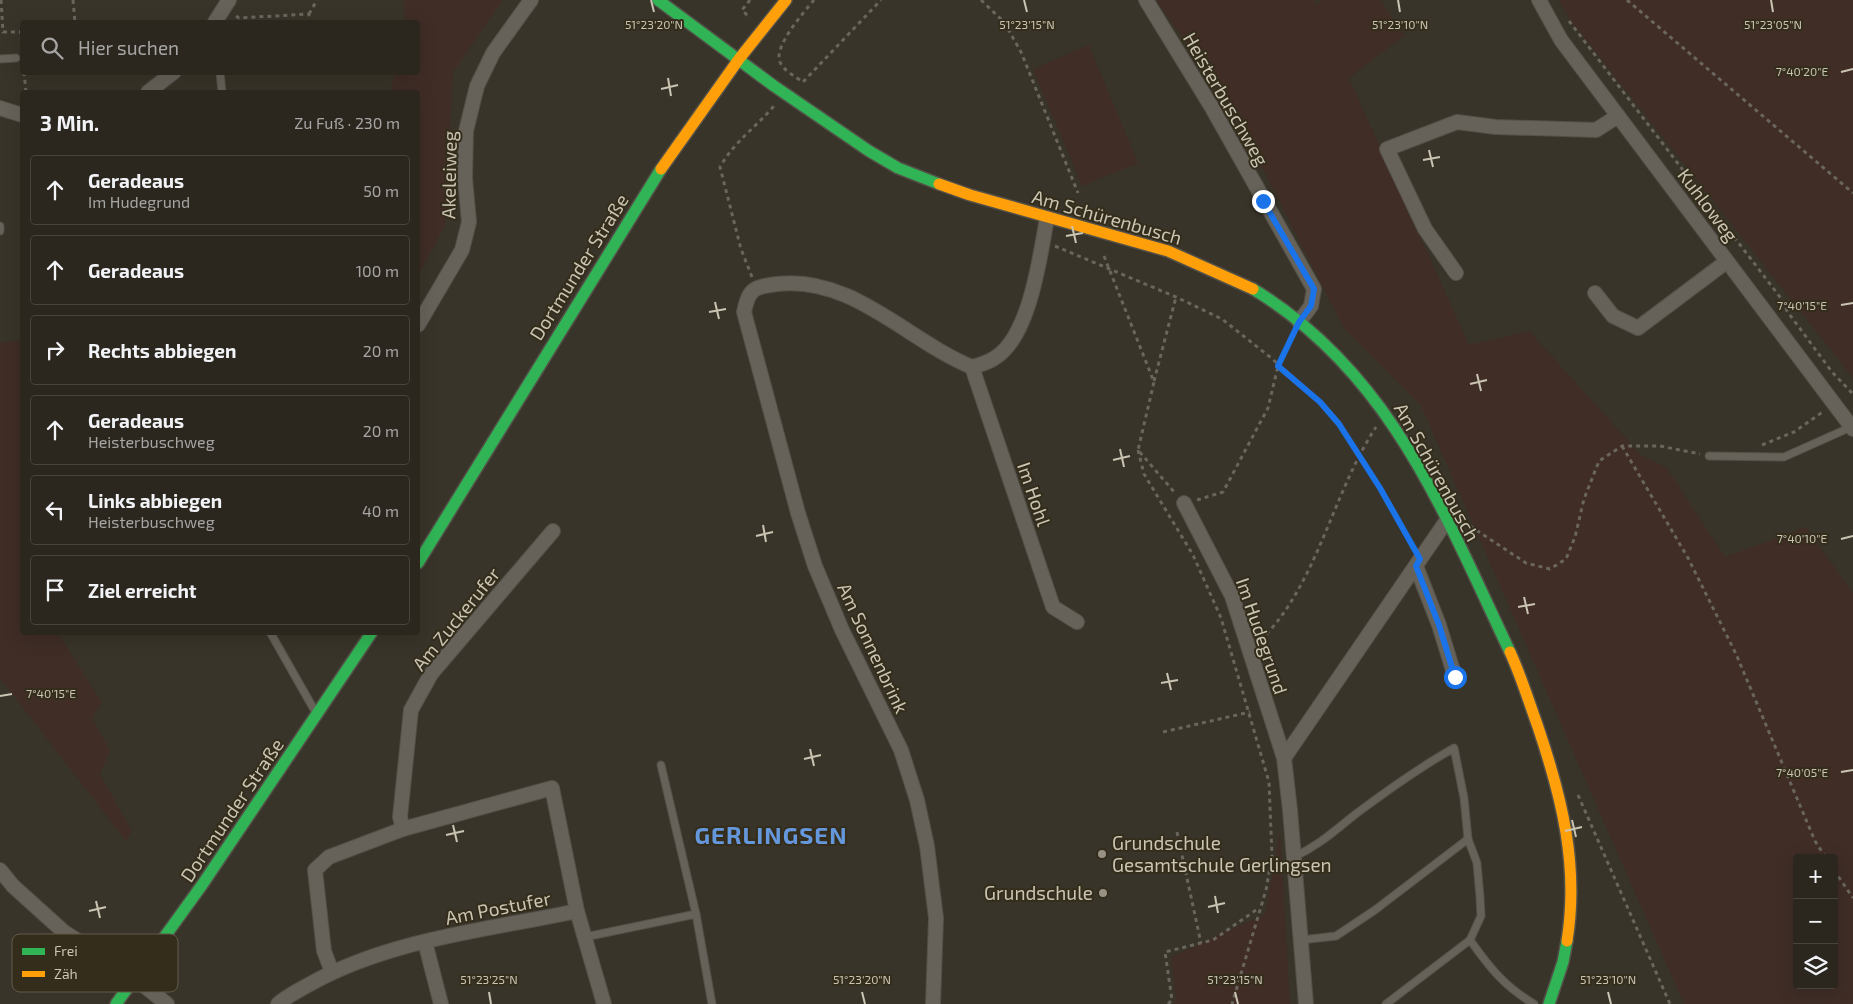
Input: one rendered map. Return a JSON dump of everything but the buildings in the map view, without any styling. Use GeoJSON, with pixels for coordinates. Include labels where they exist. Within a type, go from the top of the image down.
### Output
{"type":"FeatureCollection","features":[{"type":"Feature","properties":{"kind":"street","name":"Akeleiweg"},"geometry":{"type":"LineString","coordinates":[[420,322],[462,250],[469,222],[465,178],[466,131],[477,86],[493,53],[531,0]]}},
{"type":"Feature","properties":{"kind":"street","name":"Am Schürenbusch"},"geometry":{"type":"LineString","coordinates":[[658,0],[710,36],[768,82],[869,151],[898,168],[970,195],[1047,218],[1121,236],[1168,251],[1242,283],[1272,301],[1299,322],[1331,350],[1360,380],[1386,412],[1405,442],[1447,520],[1519,671],[1563,812],[1572,876],[1569,926],[1563,962],[1549,1004]]}},
{"type":"Feature","properties":{"kind":"street","name":"Dortmunder Straße"},"geometry":{"type":"LineString","coordinates":[[420,560],[669,155],[739,59],[786,0]]}},
{"type":"Feature","properties":{"kind":"street","name":"Heisterbuschweg"},"geometry":{"type":"LineString","coordinates":[[1146,0],[1211,106],[1314,289],[1311,306],[1299,322]]}},
{"type":"Feature","properties":{"kind":"street"},"geometry":{"type":"LineString","coordinates":[[216,20],[227,4]]}},
{"type":"Feature","properties":{"kind":"street","name":"Kuhloweg"},"geometry":{"type":"LineString","coordinates":[[1541,5],[1561,40],[1852,428]]}},
{"type":"Feature","properties":{"kind":"street"},"geometry":{"type":"LineString","coordinates":[[151,90],[170,75]]}},
{"type":"Feature","properties":{"kind":"street"},"geometry":{"type":"LineString","coordinates":[[0,108],[20,114]]}},
{"type":"Feature","properties":{"kind":"street"},"geometry":{"type":"LineString","coordinates":[[1456,272],[1425,229],[1387,148],[1457,122],[1496,127],[1596,130],[1618,116]]}},
{"type":"Feature","properties":{"kind":"street"},"geometry":{"type":"LineString","coordinates":[[757,287],[783,284],[824,288],[860,302],[951,359],[972,367],[995,358],[1014,339],[1025,318],[1047,218]]}},
{"type":"Feature","properties":{"kind":"street"},"geometry":{"type":"LineString","coordinates":[[1595,293],[1613,316],[1638,328],[1726,262]]}},
{"type":"Feature","properties":{"kind":"street","name":"Am Sonnenbrink"},"geometry":{"type":"LineString","coordinates":[[757,287],[747,297],[744,312],[798,513],[815,566],[842,630],[901,750],[917,800],[928,846],[936,918],[933,1004]]}},
{"type":"Feature","properties":{"kind":"street","name":"Im Hohl"},"geometry":{"type":"LineString","coordinates":[[972,367],[1054,607],[1077,622]]}},
{"type":"Feature","properties":{"kind":"street","name":"Im Hudegrund"},"geometry":{"type":"LineString","coordinates":[[1184,503],[1232,596],[1284,758],[1306,1004]]}},
{"type":"Feature","properties":{"kind":"street"},"geometry":{"type":"LineString","coordinates":[[1284,758],[1447,520]]}},
{"type":"Feature","properties":{"kind":"street","name":"Am Zuckerufer"},"geometry":{"type":"LineString","coordinates":[[403,829],[400,817],[411,710],[431,674],[553,531]]}},
{"type":"Feature","properties":{"kind":"street"},"geometry":{"type":"LineString","coordinates":[[1418,563],[1455,677]]}},
{"type":"Feature","properties":{"kind":"street","name":"Dortmunder Straße"},"geometry":{"type":"LineString","coordinates":[[167,934],[317,716],[370,635]]}},
{"type":"Feature","properties":{"kind":"street","name":"Am Postufer"},"geometry":{"type":"LineString","coordinates":[[403,829],[552,788],[578,912],[604,1004]]}},
{"type":"Feature","properties":{"kind":"street"},"geometry":{"type":"LineString","coordinates":[[332,972],[324,952],[315,870],[329,857],[403,829]]}},
{"type":"Feature","properties":{"kind":"street"},"geometry":{"type":"LineString","coordinates":[[0,870],[13,886],[67,934]]}},
{"type":"Feature","properties":{"kind":"street","name":"Am Postufer"},"geometry":{"type":"LineString","coordinates":[[278,1004],[332,972],[365,959],[425,942],[578,912]]}},
{"type":"Feature","properties":{"kind":"street","name":"Am Postufer"},"geometry":{"type":"LineString","coordinates":[[425,942],[441,1004]]}},
{"type":"Feature","properties":{"kind":"street","name":"Dortmunder Straße"},"geometry":{"type":"LineString","coordinates":[[116,1004],[125,992]]}},
{"type":"Feature","properties":{"kind":"street"},"geometry":{"type":"LineString","coordinates":[[152,992],[166,1004]]}},
{"type":"Feature","properties":{"kind":"lane"},"geometry":{"type":"LineString","coordinates":[[0,59],[19,56]]}},
{"type":"Feature","properties":{"kind":"lane"},"geometry":{"type":"LineString","coordinates":[[220,75],[222,90]]}},
{"type":"Feature","properties":{"kind":"lane"},"geometry":{"type":"LineString","coordinates":[[0,226],[0,231]]}},
{"type":"Feature","properties":{"kind":"lane"},"geometry":{"type":"LineString","coordinates":[[1709,456],[1784,457],[1852,428]]}},
{"type":"Feature","properties":{"kind":"lane"},"geometry":{"type":"LineString","coordinates":[[272,635],[317,716]]}},
{"type":"Feature","properties":{"kind":"lane"},"geometry":{"type":"LineString","coordinates":[[1294,856],[1317,846],[1384,794],[1454,748],[1464,798],[1468,839],[1477,863],[1481,916],[1470,940],[1386,1004]]}},
{"type":"Feature","properties":{"kind":"lane"},"geometry":{"type":"LineString","coordinates":[[661,766],[696,914],[712,1004]]}},
{"type":"Feature","properties":{"kind":"lane"},"geometry":{"type":"LineString","coordinates":[[1301,940],[1336,936],[1375,910],[1468,839]]}},
{"type":"Feature","properties":{"kind":"lane"},"geometry":{"type":"LineString","coordinates":[[585,937],[696,914]]}},
{"type":"Feature","properties":{"kind":"lane"},"geometry":{"type":"LineString","coordinates":[[1470,940],[1496,975],[1511,990],[1534,1004]]}},
{"type":"Feature","properties":{"kind":"path"},"geometry":{"type":"LineString","coordinates":[[1,0],[3,32],[20,32]]}},
{"type":"Feature","properties":{"kind":"path"},"geometry":{"type":"LineString","coordinates":[[72,0],[75,20]]}},
{"type":"Feature","properties":{"kind":"path"},"geometry":{"type":"LineString","coordinates":[[309,20],[309,14],[317,0]]}},
{"type":"Feature","properties":{"kind":"path"},"geometry":{"type":"LineString","coordinates":[[814,0],[782,44],[778,56],[781,64],[803,82],[881,0]]}},
{"type":"Feature","properties":{"kind":"path"},"geometry":{"type":"LineString","coordinates":[[981,0],[1004,22],[1021,52],[1078,193]]}},
{"type":"Feature","properties":{"kind":"path"},"geometry":{"type":"LineString","coordinates":[[1627,0],[1853,193]]}},
{"type":"Feature","properties":{"kind":"path"},"geometry":{"type":"LineString","coordinates":[[227,4],[239,18],[309,14]]}},
{"type":"Feature","properties":{"kind":"path"},"geometry":{"type":"LineString","coordinates":[[1541,5],[1563,14],[1783,301],[1787,311],[1832,372],[1853,394]]}},
{"type":"Feature","properties":{"kind":"path"},"geometry":{"type":"LineString","coordinates":[[768,82],[781,64]]}},
{"type":"Feature","properties":{"kind":"path"},"geometry":{"type":"LineString","coordinates":[[24,75],[26,90]]}},
{"type":"Feature","properties":{"kind":"path"},"geometry":{"type":"LineString","coordinates":[[757,287],[741,249],[720,167],[747,132],[762,120],[775,104],[769,102]]}},
{"type":"Feature","properties":{"kind":"path"},"geometry":{"type":"LineString","coordinates":[[1042,242],[1109,268],[1222,319],[1278,366],[1320,402],[1359,453],[1418,563]]}},
{"type":"Feature","properties":{"kind":"path"},"geometry":{"type":"LineString","coordinates":[[1104,256],[1154,382]]}},
{"type":"Feature","properties":{"kind":"path"},"geometry":{"type":"LineString","coordinates":[[1176,297],[1138,450],[1144,474],[1193,555],[1222,618],[1269,782],[1272,856],[1266,890],[1232,1004]]}},
{"type":"Feature","properties":{"kind":"path"},"geometry":{"type":"LineString","coordinates":[[1138,450],[1161,480],[1184,503],[1223,492],[1268,408],[1278,366],[1299,322]]}},
{"type":"Feature","properties":{"kind":"path"},"geometry":{"type":"LineString","coordinates":[[1758,447],[1794,432],[1834,404]]}},
{"type":"Feature","properties":{"kind":"path"},"geometry":{"type":"LineString","coordinates":[[1250,651],[1272,629],[1298,593],[1359,453],[1386,412]]}},
{"type":"Feature","properties":{"kind":"path"},"geometry":{"type":"LineString","coordinates":[[1447,520],[1456,518],[1526,563],[1550,569],[1566,559],[1576,537],[1584,499],[1599,461],[1622,446],[1660,446],[1709,456]]}},
{"type":"Feature","properties":{"kind":"path"},"geometry":{"type":"LineString","coordinates":[[1622,446],[1693,567],[1736,654],[1815,841],[1823,854]]}},
{"type":"Feature","properties":{"kind":"path"},"geometry":{"type":"LineString","coordinates":[[1163,732],[1250,712]]}},
{"type":"Feature","properties":{"kind":"path"},"geometry":{"type":"LineString","coordinates":[[1176,832],[1201,943]]}},
{"type":"Feature","properties":{"kind":"path"},"geometry":{"type":"LineString","coordinates":[[1838,876],[1853,898]]}},
{"type":"Feature","properties":{"kind":"path"},"geometry":{"type":"LineString","coordinates":[[1168,1004],[1172,1000],[1165,952],[1213,940],[1260,908]]}},
{"type":"Feature","properties":{"kind":"shaded area"},"geometry":{"type":"Polygon","coordinates":[[[403,0],[503,0],[453,72],[445,226],[420,272],[420,90],[391,90],[394,75],[420,75],[420,20],[406,20],[403,0]]]}},
{"type":"Feature","properties":{"kind":"shaded area"},"geometry":{"type":"Polygon","coordinates":[[[1156,0],[1314,0],[1316,5],[1322,0],[1380,0],[1405,35],[1349,78],[1469,345],[1529,331],[1641,455],[1666,467],[1725,557],[1806,527],[1853,593],[1853,1004],[1684,1004],[1421,406],[1343,327],[1232,108],[1156,0]]]}},
{"type":"Feature","properties":{"kind":"shaded area"},"geometry":{"type":"Polygon","coordinates":[[[1558,0],[1853,0],[1853,378],[1571,21],[1558,0]]]}},
{"type":"Feature","properties":{"kind":"shaded area"},"geometry":{"type":"Polygon","coordinates":[[[1089,45],[1138,163],[1082,186],[1033,69],[1089,45]]]}},
{"type":"Feature","properties":{"kind":"shaded area"},"geometry":{"type":"Polygon","coordinates":[[[20,340],[20,635],[59,635],[102,703],[92,717],[110,751],[100,774],[132,831],[126,841],[0,678],[0,343],[20,340]]]}},
{"type":"Feature","properties":{"kind":"shaded area"},"geometry":{"type":"Polygon","coordinates":[[[1280,832],[1290,1004],[1174,1004],[1176,1000],[1171,957],[1265,914],[1280,832]]]}},
{"type":"Feature","properties":{"kind":"traffic: fast"},"geometry":{"type":"LineString","coordinates":[[658,0],[774,86],[869,151],[898,168],[939,184]]}},
{"type":"Feature","properties":{"kind":"traffic: fast"},"geometry":{"type":"LineString","coordinates":[[420,560],[661,169]]}},
{"type":"Feature","properties":{"kind":"traffic: fast"},"geometry":{"type":"LineString","coordinates":[[1253,289],[1301,323],[1342,362],[1378,404],[1436,498],[1510,652]]}},
{"type":"Feature","properties":{"kind":"traffic: fast"},"geometry":{"type":"LineString","coordinates":[[167,934],[202,885],[370,635]]}},
{"type":"Feature","properties":{"kind":"traffic: fast"},"geometry":{"type":"LineString","coordinates":[[1549,1004],[1563,962],[1567,941]]}},
{"type":"Feature","properties":{"kind":"traffic: fast"},"geometry":{"type":"LineString","coordinates":[[116,1004],[125,992]]}},
{"type":"Feature","properties":{"kind":"traffic: slow"},"geometry":{"type":"LineString","coordinates":[[661,169],[739,59],[786,0]]}},
{"type":"Feature","properties":{"kind":"traffic: slow"},"geometry":{"type":"LineString","coordinates":[[939,184],[970,195],[1168,251],[1253,289]]}},
{"type":"Feature","properties":{"kind":"traffic: slow"},"geometry":{"type":"LineString","coordinates":[[1510,652],[1547,754],[1561,806],[1566,832],[1571,886],[1567,941]]}},
{"type":"Feature","properties":{"kind":"place","name":"Grundschule Gesamtschule Gerlingsen"},"geometry":{"type":"Point","coordinates":[1102,854]}},
{"type":"Feature","properties":{"kind":"place","name":"Grundschule"},"geometry":{"type":"Point","coordinates":[1103,893]}},
{"type":"Feature","properties":{"kind":"district","name":"GERLINGSEN"},"geometry":{"type":"Point","coordinates":[771,836]}},
{"type":"Feature","properties":{"kind":"route"},"geometry":{"type":"LineString","coordinates":[[1263,201],[1314,289],[1311,306],[1299,322],[1278,366],[1320,402],[1339,424],[1359,453],[1399,521],[1420,559],[1416,566],[1439,625],[1455,677]]}}]}
